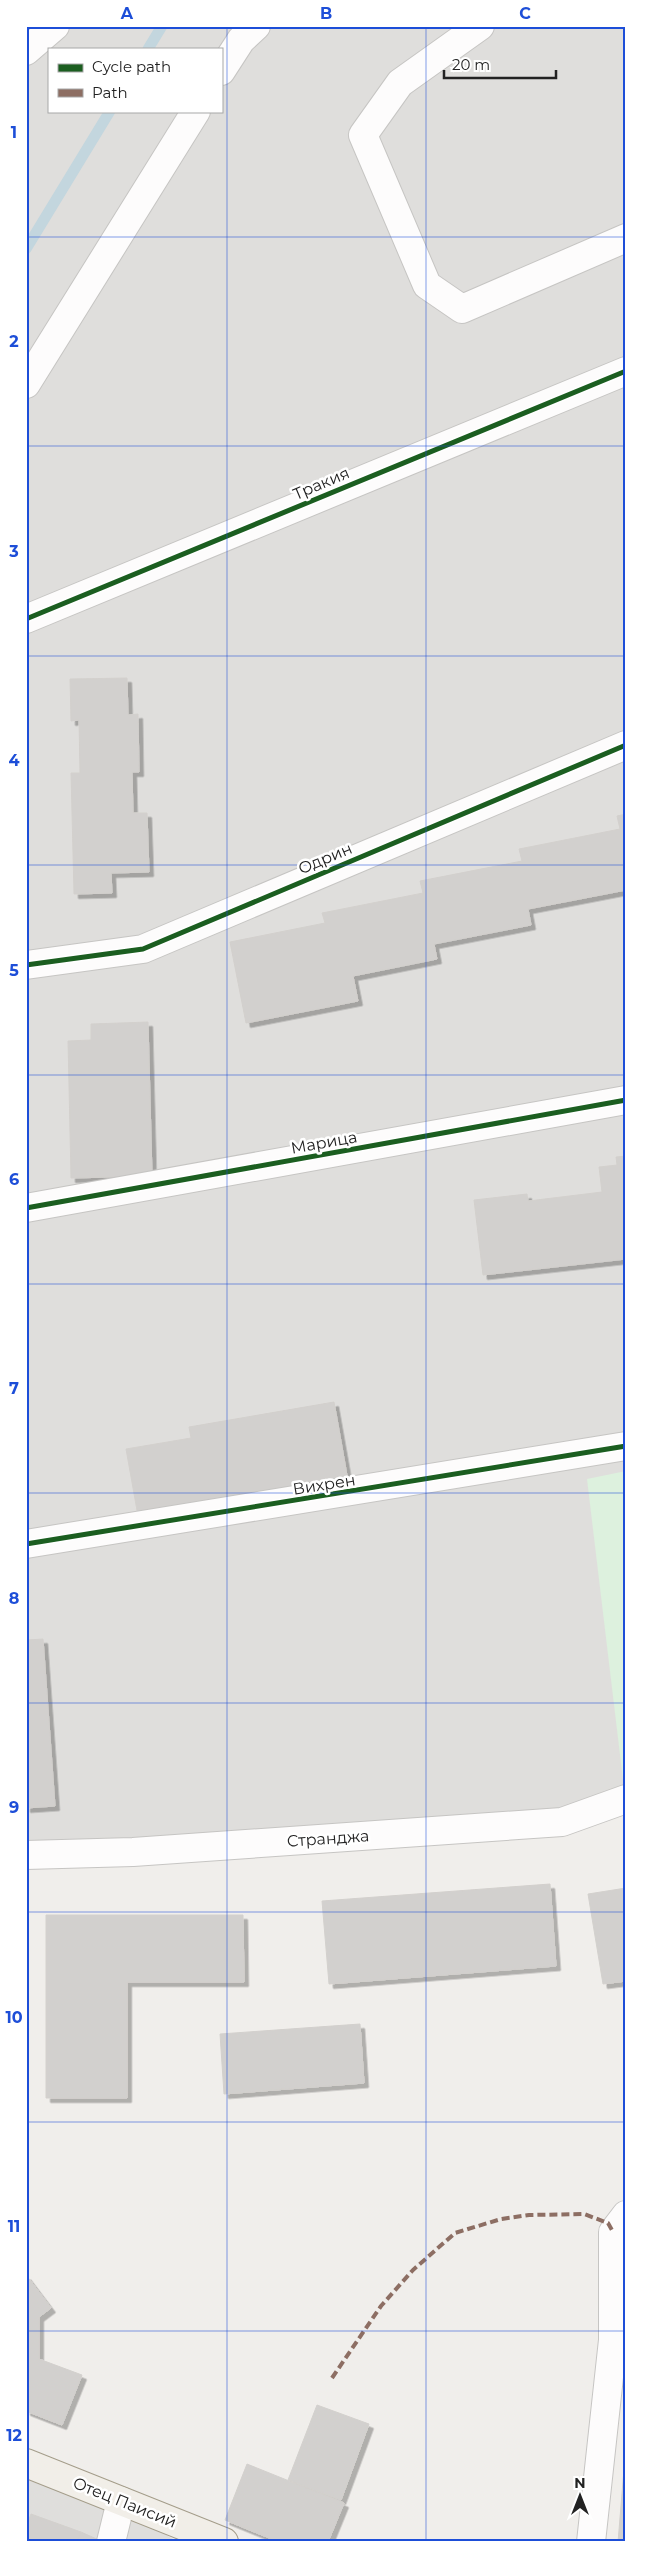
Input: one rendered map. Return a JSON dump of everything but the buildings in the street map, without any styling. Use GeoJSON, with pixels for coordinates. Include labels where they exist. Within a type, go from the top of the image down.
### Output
{"type":"FeatureCollection","features":[{"type":"Feature","properties":{"kind":"main road","name":"Отец Паисий"},"geometry":{"type":"LineString","coordinates":[[26,2463],[224,2542]]}},
{"type":"Feature","properties":{"kind":"street"},"geometry":{"type":"LineString","coordinates":[[26,51],[55,26]]}},
{"type":"Feature","properties":{"kind":"street"},"geometry":{"type":"LineString","coordinates":[[222,69],[240,40],[256,26]]}},
{"type":"Feature","properties":{"kind":"street"},"geometry":{"type":"LineString","coordinates":[[480,26],[400,83],[363,135],[427,285],[462,309],[626,238]]}},
{"type":"Feature","properties":{"kind":"street"},"geometry":{"type":"LineString","coordinates":[[26,384],[195,112]]}},
{"type":"Feature","properties":{"kind":"street","name":"Тракия"},"geometry":{"type":"LineString","coordinates":[[26,619],[626,371]]}},
{"type":"Feature","properties":{"kind":"street","name":"Одрин"},"geometry":{"type":"LineString","coordinates":[[26,966],[142,949],[626,745]]}},
{"type":"Feature","properties":{"kind":"street","name":"Марица"},"geometry":{"type":"LineString","coordinates":[[26,1208],[626,1100]]}},
{"type":"Feature","properties":{"kind":"street","name":"Вихрен"},"geometry":{"type":"LineString","coordinates":[[26,1544],[626,1446]]}},
{"type":"Feature","properties":{"kind":"street","name":"Странджа"},"geometry":{"type":"LineString","coordinates":[[26,1855],[133,1852],[562,1822],[626,1799]]}},
{"type":"Feature","properties":{"kind":"street"},"geometry":{"type":"LineString","coordinates":[[591,2542],[613,2340],[613,2232],[626,2215]]}},
{"type":"Feature","properties":{"kind":"street"},"geometry":{"type":"LineString","coordinates":[[111,2542],[122,2501]]}},
{"type":"Feature","properties":{"kind":"shaded area"},"geometry":{"type":"Polygon","coordinates":[[[26,26],[626,26],[626,1793],[558,1810],[26,1862],[26,26]]]}},
{"type":"Feature","properties":{"kind":"shaded area"},"geometry":{"type":"Polygon","coordinates":[[[26,2452],[178,2542],[26,2542],[26,2452]]]}},
{"type":"Feature","properties":{"kind":"green space"},"geometry":{"type":"Polygon","coordinates":[[[626,1471],[626,1787],[624,1788],[587,1479],[626,1471]]]}},
{"type":"Feature","properties":{"kind":"waterway"},"geometry":{"type":"LineString","coordinates":[[149,48],[162,26]]}},
{"type":"Feature","properties":{"kind":"waterway"},"geometry":{"type":"LineString","coordinates":[[26,249],[109,112]]}},
{"type":"Feature","properties":{"kind":"marked path"},"geometry":{"type":"LineString","coordinates":[[332,2378],[381,2306],[413,2270],[455,2233],[501,2219],[529,2215],[584,2214],[608,2223],[613,2232]]}},
{"type":"Feature","properties":{"kind":"cycle path"},"geometry":{"type":"LineString","coordinates":[[26,619],[626,371]]}},
{"type":"Feature","properties":{"kind":"cycle path"},"geometry":{"type":"LineString","coordinates":[[26,965],[143,949],[626,745]]}},
{"type":"Feature","properties":{"kind":"cycle path"},"geometry":{"type":"LineString","coordinates":[[26,1208],[626,1100]]}},
{"type":"Feature","properties":{"kind":"cycle path"},"geometry":{"type":"LineString","coordinates":[[26,1544],[626,1446]]}}]}
